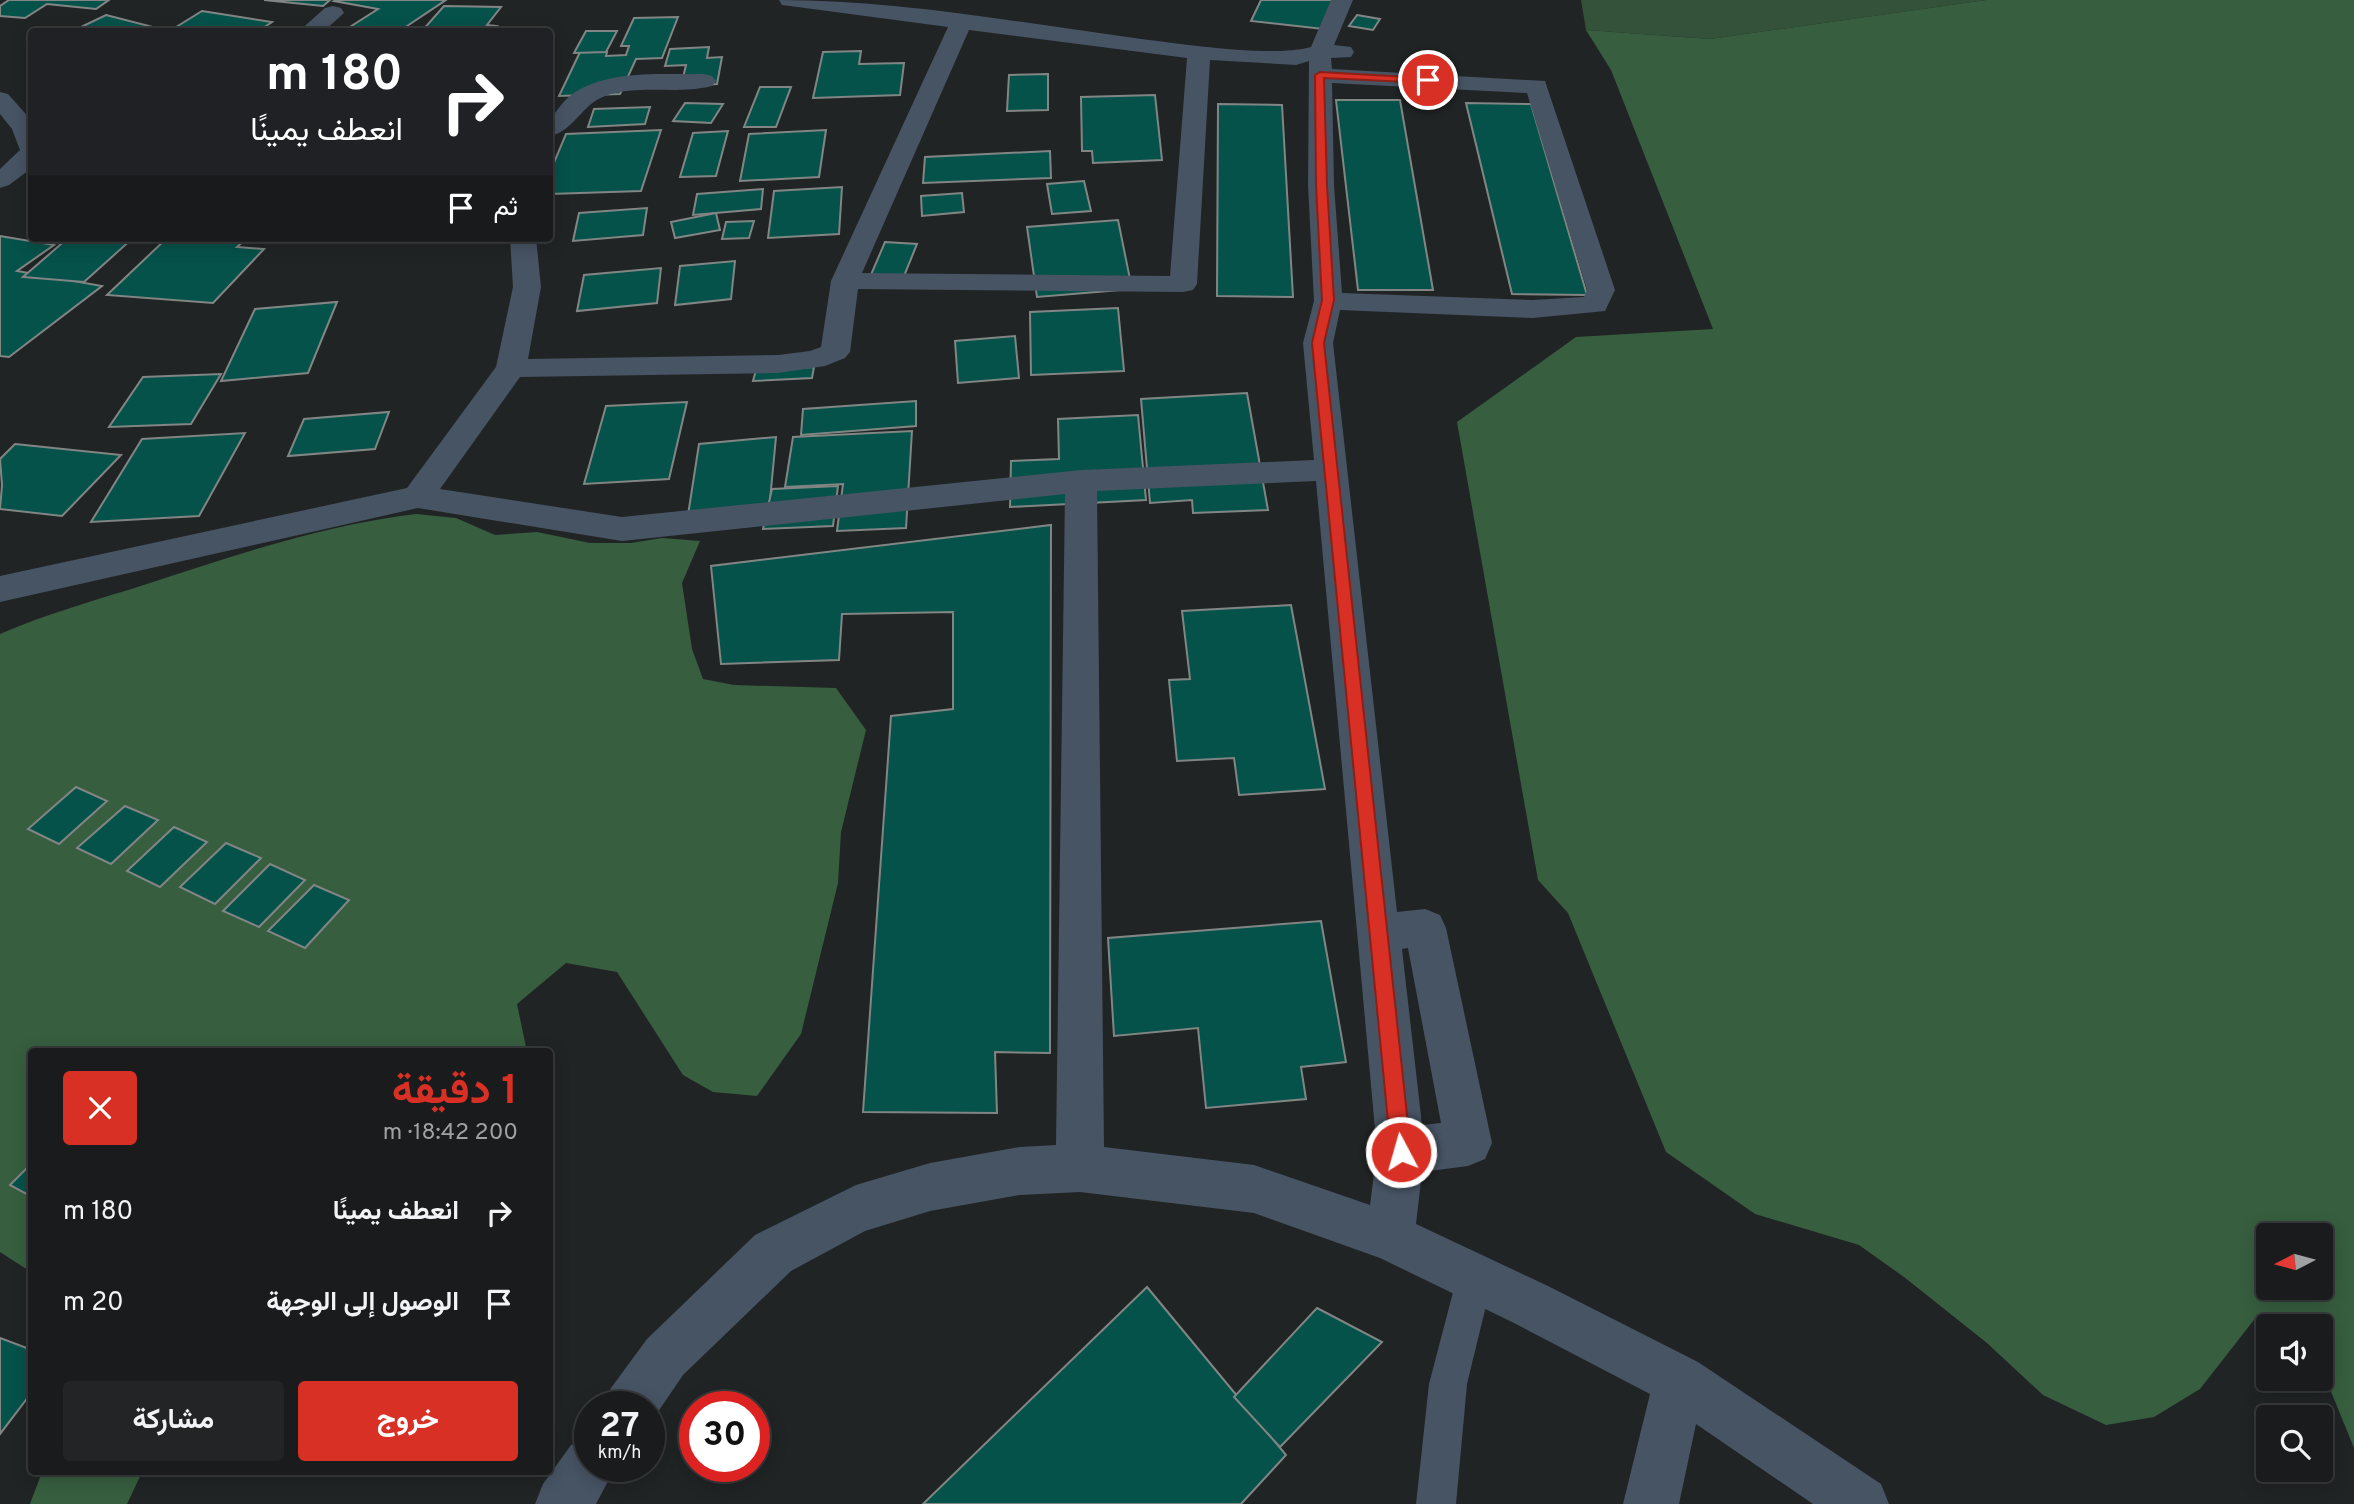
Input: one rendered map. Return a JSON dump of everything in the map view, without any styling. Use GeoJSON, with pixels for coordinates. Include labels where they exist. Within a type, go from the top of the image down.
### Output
{"type":"FeatureCollection","features":[{"type":"Feature","properties":{"kind":"street"},"geometry":{"type":"LineString","coordinates":[[790,0],[1199,53],[1296,58],[1320,63],[1537,86],[1601,290],[1595,305],[1533,309],[1328,300]]}},
{"type":"Feature","properties":{"kind":"street"},"geometry":{"type":"LineString","coordinates":[[941,0],[1295,43],[1320,63]]}},
{"type":"Feature","properties":{"kind":"street"},"geometry":{"type":"LineString","coordinates":[[1342,0],[1320,63],[1321,185],[1328,300],[1318,343],[1401,1152],[1390,1237]]}},
{"type":"Feature","properties":{"kind":"street"},"geometry":{"type":"LineString","coordinates":[[314,28],[333,13]]}},
{"type":"Feature","properties":{"kind":"street"},"geometry":{"type":"LineString","coordinates":[[511,368],[778,364],[815,360],[835,352],[845,281],[961,22]]}},
{"type":"Feature","properties":{"kind":"street"},"geometry":{"type":"LineString","coordinates":[[1320,63],[1359,52]]}},
{"type":"Feature","properties":{"kind":"street"},"geometry":{"type":"LineString","coordinates":[[845,281],[1183,284],[1199,53]]}},
{"type":"Feature","properties":{"kind":"street"},"geometry":{"type":"LineString","coordinates":[[553,128],[581,99],[610,86],[704,81]]}},
{"type":"Feature","properties":{"kind":"street"},"geometry":{"type":"LineString","coordinates":[[0,99],[24,127],[28,138]]}},
{"type":"Feature","properties":{"kind":"street"},"geometry":{"type":"LineString","coordinates":[[0,180],[17,169],[28,155]]}},
{"type":"Feature","properties":{"kind":"street"},"geometry":{"type":"LineString","coordinates":[[418,497],[511,368],[527,287],[523,242]]}},
{"type":"Feature","properties":{"kind":"street"},"geometry":{"type":"LineString","coordinates":[[0,589],[418,497],[622,529],[1081,481],[1331,470]]}},
{"type":"Feature","properties":{"kind":"street"},"geometry":{"type":"LineString","coordinates":[[1080,1168],[1081,481]]}},
{"type":"Feature","properties":{"kind":"street"},"geometry":{"type":"LineString","coordinates":[[1379,932],[1425,928],[1468,1143],[1401,1152]]}},
{"type":"Feature","properties":{"kind":"street"},"geometry":{"type":"LineString","coordinates":[[641,1391],[665,1357],[773,1253],[844,1215],[930,1187],[1020,1171],[1080,1168],[1254,1189],[1390,1237],[1679,1381],[1861,1504]]}},
{"type":"Feature","properties":{"kind":"street"},"geometry":{"type":"LineString","coordinates":[[1651,1504],[1679,1381]]}},
{"type":"Feature","properties":{"kind":"street"},"geometry":{"type":"LineString","coordinates":[[563,1504],[578,1482]]}},
{"type":"Feature","properties":{"kind":"lane"},"geometry":{"type":"LineString","coordinates":[[1436,1503],[1448,1384],[1475,1278]]}},
{"type":"Feature","properties":{"kind":"green space"},"geometry":{"type":"Polygon","coordinates":[[[1581,0],[1986,0],[1710,39],[1586,30],[1581,0]]]}},
{"type":"Feature","properties":{"kind":"green space"},"geometry":{"type":"Polygon","coordinates":[[[1986,0],[2354,0],[2354,1448],[2331,1391],[2333,1391],[2333,1314],[2256,1314],[2200,1389],[2154,1417],[2106,1425],[2043,1395],[1987,1343],[1859,1245],[1755,1214],[1666,1152],[1568,913],[1538,880],[1457,422],[1576,337],[1713,329],[1611,70],[1586,30],[1710,39],[1986,0]]]}},
{"type":"Feature","properties":{"kind":"green space"},"geometry":{"type":"Polygon","coordinates":[[[416,514],[456,518],[495,535],[537,532],[590,543],[631,543],[662,538],[700,541],[682,583],[692,649],[703,679],[734,685],[836,688],[866,730],[841,832],[838,883],[801,1034],[757,1096],[713,1092],[683,1075],[617,972],[566,963],[517,1004],[526,1048],[28,1048],[28,1270],[0,1252],[0,634],[73,607],[213,562],[313,533],[416,514]]]}},
{"type":"Feature","properties":{"kind":"green space"},"geometry":{"type":"Polygon","coordinates":[[[41,1475],[141,1475],[127,1504],[30,1504],[41,1475]]]}},
{"type":"Feature","properties":{"kind":"building"},"geometry":{"type":"Polygon","coordinates":[[[9,0],[109,0],[96,9],[47,4],[25,18],[0,16],[0,6],[9,0]]]}},
{"type":"Feature","properties":{"kind":"building"},"geometry":{"type":"Polygon","coordinates":[[[264,0],[330,0],[323,6],[264,0]]]}},
{"type":"Feature","properties":{"kind":"building"},"geometry":{"type":"Polygon","coordinates":[[[446,0],[404,28],[348,28],[378,9],[334,1],[446,0]]]}},
{"type":"Feature","properties":{"kind":"building"},"geometry":{"type":"Polygon","coordinates":[[[1261,0],[1336,0],[1323,29],[1251,21],[1261,0]]]}},
{"type":"Feature","properties":{"kind":"building"},"geometry":{"type":"Polygon","coordinates":[[[444,6],[501,7],[487,25],[497,26],[495,28],[425,28],[444,6]]]}},
{"type":"Feature","properties":{"kind":"building"},"geometry":{"type":"Polygon","coordinates":[[[202,11],[272,22],[263,28],[174,28],[202,11]]]}},
{"type":"Feature","properties":{"kind":"building"},"geometry":{"type":"Polygon","coordinates":[[[106,15],[157,28],[91,28],[83,26],[106,15]]]}},
{"type":"Feature","properties":{"kind":"building"},"geometry":{"type":"Polygon","coordinates":[[[1357,15],[1380,19],[1373,30],[1349,26],[1357,15]]]}},
{"type":"Feature","properties":{"kind":"building"},"geometry":{"type":"Polygon","coordinates":[[[678,17],[662,58],[636,59],[620,94],[559,96],[580,52],[607,52],[606,56],[626,55],[629,46],[621,46],[634,18],[678,17]]]}},
{"type":"Feature","properties":{"kind":"building"},"geometry":{"type":"Polygon","coordinates":[[[586,31],[617,31],[606,52],[574,53],[586,31]]]}},
{"type":"Feature","properties":{"kind":"building"},"geometry":{"type":"Polygon","coordinates":[[[709,47],[707,58],[722,57],[717,84],[681,86],[686,65],[665,66],[670,49],[709,47]]]}},
{"type":"Feature","properties":{"kind":"building"},"geometry":{"type":"Polygon","coordinates":[[[861,51],[859,64],[904,63],[900,95],[813,98],[823,52],[861,51]]]}},
{"type":"Feature","properties":{"kind":"building"},"geometry":{"type":"Polygon","coordinates":[[[1048,74],[1048,110],[1007,111],[1009,75],[1048,74]]]}},
{"type":"Feature","properties":{"kind":"building"},"geometry":{"type":"Polygon","coordinates":[[[760,87],[791,87],[776,127],[744,127],[760,87]]]}},
{"type":"Feature","properties":{"kind":"building"},"geometry":{"type":"Polygon","coordinates":[[[1155,95],[1162,160],[1093,163],[1092,151],[1082,151],[1081,97],[1155,95]]]}},
{"type":"Feature","properties":{"kind":"building"},"geometry":{"type":"Polygon","coordinates":[[[1336,100],[1400,100],[1433,290],[1358,290],[1336,100]]]}},
{"type":"Feature","properties":{"kind":"building"},"geometry":{"type":"Polygon","coordinates":[[[685,103],[723,104],[711,123],[673,121],[685,103]]]}},
{"type":"Feature","properties":{"kind":"building"},"geometry":{"type":"Polygon","coordinates":[[[1466,103],[1531,104],[1587,295],[1512,294],[1466,103]]]}},
{"type":"Feature","properties":{"kind":"building"},"geometry":{"type":"Polygon","coordinates":[[[1218,104],[1282,105],[1293,297],[1217,296],[1218,104]]]}},
{"type":"Feature","properties":{"kind":"building"},"geometry":{"type":"Polygon","coordinates":[[[650,107],[645,124],[588,127],[594,109],[650,107]]]}},
{"type":"Feature","properties":{"kind":"building"},"geometry":{"type":"Polygon","coordinates":[[[661,130],[641,191],[553,194],[553,165],[566,134],[661,130]]]}},
{"type":"Feature","properties":{"kind":"building"},"geometry":{"type":"Polygon","coordinates":[[[826,130],[819,177],[740,181],[749,134],[826,130]]]}},
{"type":"Feature","properties":{"kind":"building"},"geometry":{"type":"Polygon","coordinates":[[[728,131],[716,176],[680,177],[693,133],[728,131]]]}},
{"type":"Feature","properties":{"kind":"building"},"geometry":{"type":"Polygon","coordinates":[[[1050,151],[1051,178],[923,183],[925,157],[1050,151]]]}},
{"type":"Feature","properties":{"kind":"building"},"geometry":{"type":"Polygon","coordinates":[[[1084,181],[1091,211],[1052,214],[1047,184],[1084,181]]]}},
{"type":"Feature","properties":{"kind":"building"},"geometry":{"type":"Polygon","coordinates":[[[842,187],[839,234],[768,238],[774,191],[842,187]]]}},
{"type":"Feature","properties":{"kind":"building"},"geometry":{"type":"Polygon","coordinates":[[[763,189],[761,209],[693,215],[697,194],[763,189]]]}},
{"type":"Feature","properties":{"kind":"building"},"geometry":{"type":"Polygon","coordinates":[[[962,193],[964,212],[922,216],[921,196],[962,193]]]}},
{"type":"Feature","properties":{"kind":"building"},"geometry":{"type":"Polygon","coordinates":[[[647,208],[643,235],[573,241],[579,213],[647,208]]]}},
{"type":"Feature","properties":{"kind":"building"},"geometry":{"type":"Polygon","coordinates":[[[716,213],[720,230],[675,238],[671,222],[716,213]]]}},
{"type":"Feature","properties":{"kind":"building"},"geometry":{"type":"Polygon","coordinates":[[[1118,220],[1132,289],[1037,297],[1027,227],[1118,220]]]}},
{"type":"Feature","properties":{"kind":"building"},"geometry":{"type":"Polygon","coordinates":[[[754,221],[749,238],[722,239],[726,222],[754,221]]]}},
{"type":"Feature","properties":{"kind":"building"},"geometry":{"type":"Polygon","coordinates":[[[0,236],[54,245],[17,271],[102,286],[9,357],[0,356],[0,236]]]}},
{"type":"Feature","properties":{"kind":"building"},"geometry":{"type":"Polygon","coordinates":[[[63,242],[129,242],[84,282],[23,277],[63,242]]]}},
{"type":"Feature","properties":{"kind":"building"},"geometry":{"type":"Polygon","coordinates":[[[163,242],[243,242],[237,247],[264,249],[213,303],[107,295],[163,242]]]}},
{"type":"Feature","properties":{"kind":"building"},"geometry":{"type":"Polygon","coordinates":[[[885,242],[917,244],[900,286],[867,284],[885,242]]]}},
{"type":"Feature","properties":{"kind":"building"},"geometry":{"type":"Polygon","coordinates":[[[735,261],[731,299],[675,305],[680,266],[735,261]]]}},
{"type":"Feature","properties":{"kind":"building"},"geometry":{"type":"Polygon","coordinates":[[[661,268],[657,303],[577,311],[584,275],[661,268]]]}},
{"type":"Feature","properties":{"kind":"building"},"geometry":{"type":"Polygon","coordinates":[[[337,302],[308,373],[221,381],[255,309],[337,302]]]}},
{"type":"Feature","properties":{"kind":"building"},"geometry":{"type":"Polygon","coordinates":[[[1118,308],[1124,371],[1031,375],[1030,312],[1118,308]]]}},
{"type":"Feature","properties":{"kind":"building"},"geometry":{"type":"Polygon","coordinates":[[[1015,336],[1019,378],[958,383],[955,341],[1015,336]]]}},
{"type":"Feature","properties":{"kind":"building"},"geometry":{"type":"Polygon","coordinates":[[[814,367],[812,378],[753,381],[756,370],[814,367]]]}},
{"type":"Feature","properties":{"kind":"building"},"geometry":{"type":"Polygon","coordinates":[[[221,374],[191,424],[109,427],[143,377],[221,374]]]}},
{"type":"Feature","properties":{"kind":"building"},"geometry":{"type":"Polygon","coordinates":[[[1247,393],[1268,510],[1193,513],[1192,500],[1150,503],[1141,399],[1247,393]]]}},
{"type":"Feature","properties":{"kind":"building"},"geometry":{"type":"Polygon","coordinates":[[[916,401],[916,426],[801,435],[803,409],[916,401]]]}},
{"type":"Feature","properties":{"kind":"building"},"geometry":{"type":"Polygon","coordinates":[[[687,402],[669,479],[584,484],[606,406],[687,402]]]}},
{"type":"Feature","properties":{"kind":"building"},"geometry":{"type":"Polygon","coordinates":[[[389,412],[375,449],[288,456],[304,419],[389,412]]]}},
{"type":"Feature","properties":{"kind":"building"},"geometry":{"type":"Polygon","coordinates":[[[1138,415],[1146,500],[1010,507],[1011,461],[1059,459],[1058,419],[1138,415]]]}},
{"type":"Feature","properties":{"kind":"building"},"geometry":{"type":"Polygon","coordinates":[[[912,431],[906,528],[837,531],[843,484],[785,487],[793,437],[912,431]]]}},
{"type":"Feature","properties":{"kind":"building"},"geometry":{"type":"Polygon","coordinates":[[[245,433],[199,516],[91,522],[142,439],[245,433]]]}},
{"type":"Feature","properties":{"kind":"building"},"geometry":{"type":"Polygon","coordinates":[[[776,437],[768,521],[686,528],[699,444],[776,437]]]}},
{"type":"Feature","properties":{"kind":"building"},"geometry":{"type":"Polygon","coordinates":[[[15,444],[121,455],[62,516],[0,509],[0,459],[15,444]]]}},
{"type":"Feature","properties":{"kind":"building"},"geometry":{"type":"Polygon","coordinates":[[[838,486],[833,526],[763,529],[772,489],[838,486]]]}},
{"type":"Feature","properties":{"kind":"building"},"geometry":{"type":"Polygon","coordinates":[[[1051,525],[1050,1053],[995,1052],[997,1113],[863,1112],[891,716],[953,709],[953,612],[842,614],[839,660],[721,664],[711,566],[1051,525]]]}},
{"type":"Feature","properties":{"kind":"building"},"geometry":{"type":"Polygon","coordinates":[[[1291,605],[1325,789],[1239,795],[1234,758],[1177,761],[1169,680],[1190,679],[1182,611],[1291,605]]]}},
{"type":"Feature","properties":{"kind":"building"},"geometry":{"type":"Polygon","coordinates":[[[76,787],[107,801],[59,844],[28,829],[76,787]]]}},
{"type":"Feature","properties":{"kind":"building"},"geometry":{"type":"Polygon","coordinates":[[[125,806],[158,820],[111,864],[77,848],[125,806]]]}},
{"type":"Feature","properties":{"kind":"building"},"geometry":{"type":"Polygon","coordinates":[[[174,827],[207,842],[160,887],[127,871],[174,827]]]}},
{"type":"Feature","properties":{"kind":"building"},"geometry":{"type":"Polygon","coordinates":[[[226,843],[261,858],[215,904],[180,887],[226,843]]]}},
{"type":"Feature","properties":{"kind":"building"},"geometry":{"type":"Polygon","coordinates":[[[270,864],[305,880],[259,927],[223,911],[270,864]]]}},
{"type":"Feature","properties":{"kind":"building"},"geometry":{"type":"Polygon","coordinates":[[[314,885],[349,900],[305,948],[268,931],[314,885]]]}},
{"type":"Feature","properties":{"kind":"building"},"geometry":{"type":"Polygon","coordinates":[[[1321,921],[1346,1062],[1301,1067],[1306,1099],[1206,1108],[1198,1028],[1114,1036],[1108,938],[1321,921]]]}},
{"type":"Feature","properties":{"kind":"building"},"geometry":{"type":"Polygon","coordinates":[[[28,1167],[28,1195],[10,1185],[28,1167]]]}},
{"type":"Feature","properties":{"kind":"building"},"geometry":{"type":"Polygon","coordinates":[[[1147,1287],[1286,1455],[1241,1504],[923,1504],[1147,1287]]]}},
{"type":"Feature","properties":{"kind":"building"},"geometry":{"type":"Polygon","coordinates":[[[1317,1308],[1382,1342],[1280,1447],[1234,1397],[1317,1308]]]}},
{"type":"Feature","properties":{"kind":"building"},"geometry":{"type":"Polygon","coordinates":[[[0,1338],[28,1348],[28,1397],[0,1434],[0,1338]]]}},
{"type":"Feature","properties":{"kind":"route"},"geometry":{"type":"LineString","coordinates":[[1401,1152],[1318,343],[1328,300],[1321,185],[1320,75],[1428,80]]}}]}
